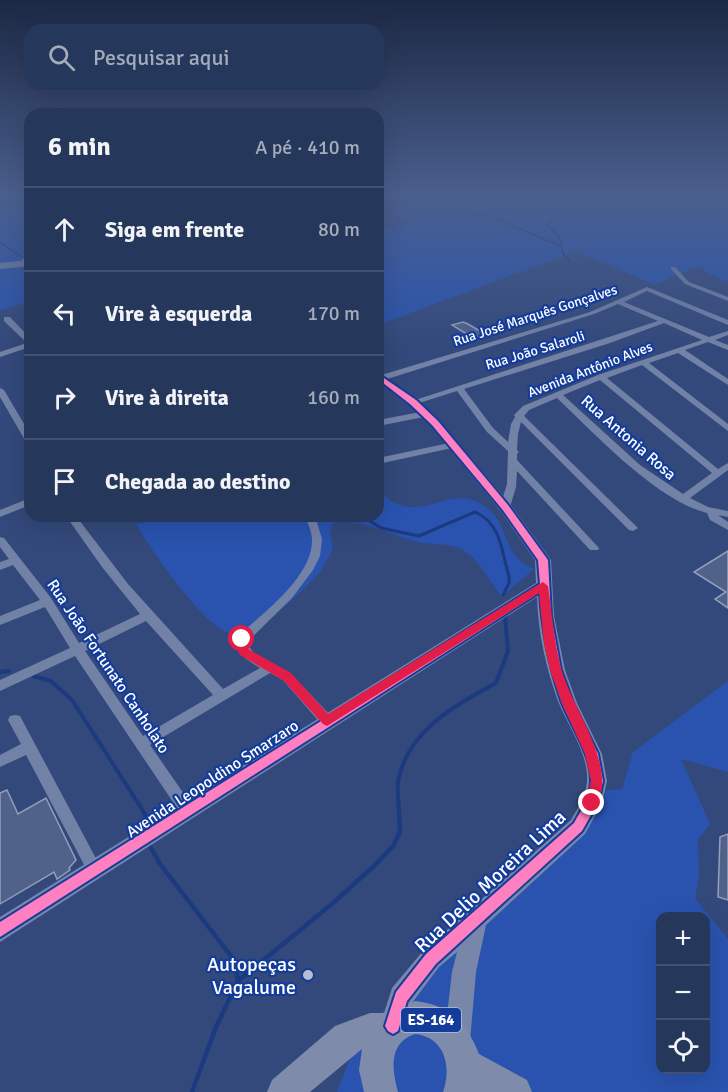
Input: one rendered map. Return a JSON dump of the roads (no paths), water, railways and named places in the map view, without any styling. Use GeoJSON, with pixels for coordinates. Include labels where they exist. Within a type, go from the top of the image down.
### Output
{"type":"FeatureCollection","features":[{"type":"Feature","properties":{"kind":"highway","name":"ES-164"},"geometry":{"type":"LineString","coordinates":[[381,1092],[376,1079],[376,1055],[379,1044],[391,1028],[402,1020],[422,1017],[442,1025],[460,1066],[515,1092]]}},
{"type":"Feature","properties":{"kind":"highway","name":"ES-164"},"geometry":{"type":"LineString","coordinates":[[284,1092],[347,1038],[370,1029],[391,1028]]}},
{"type":"Feature","properties":{"kind":"street"},"geometry":{"type":"LineString","coordinates":[[19,265],[24,260]]}},
{"type":"Feature","properties":{"kind":"street"},"geometry":{"type":"LineString","coordinates":[[0,266],[24,264]]}},
{"type":"Feature","properties":{"kind":"street"},"geometry":{"type":"LineString","coordinates":[[673,268],[687,283],[728,299]]}},
{"type":"Feature","properties":{"kind":"street","name":"Rua José Marquês Gonçalves"},"geometry":{"type":"LineString","coordinates":[[384,376],[619,302],[647,289],[728,323]]}},
{"type":"Feature","properties":{"kind":"street"},"geometry":{"type":"LineString","coordinates":[[619,302],[728,348]]}},
{"type":"Feature","properties":{"kind":"street"},"geometry":{"type":"LineString","coordinates":[[7,319],[24,337]]}},
{"type":"Feature","properties":{"kind":"street","name":"Rua João Salaroli"},"geometry":{"type":"LineString","coordinates":[[412,402],[664,321]]}},
{"type":"Feature","properties":{"kind":"street","name":"Avenida Antônio Alves"},"geometry":{"type":"LineString","coordinates":[[505,507],[512,486],[513,432],[518,415],[538,401],[728,333]]}},
{"type":"Feature","properties":{"kind":"street"},"geometry":{"type":"LineString","coordinates":[[0,355],[24,346]]}},
{"type":"Feature","properties":{"kind":"street"},"geometry":{"type":"LineString","coordinates":[[679,350],[728,383]]}},
{"type":"Feature","properties":{"kind":"street"},"geometry":{"type":"LineString","coordinates":[[644,363],[728,428]]}},
{"type":"Feature","properties":{"kind":"street"},"geometry":{"type":"LineString","coordinates":[[601,377],[717,473]]}},
{"type":"Feature","properties":{"kind":"street"},"geometry":{"type":"LineString","coordinates":[[384,380],[426,414],[505,507],[543,560],[545,571],[543,586]]}},
{"type":"Feature","properties":{"kind":"street"},"geometry":{"type":"LineString","coordinates":[[459,388],[490,430],[594,548]]}},
{"type":"Feature","properties":{"kind":"street"},"geometry":{"type":"LineString","coordinates":[[0,390],[24,432]]}},
{"type":"Feature","properties":{"kind":"street","name":"Rua Antonia Rosa"},"geometry":{"type":"LineString","coordinates":[[557,394],[662,488],[712,513]]}},
{"type":"Feature","properties":{"kind":"street"},"geometry":{"type":"LineString","coordinates":[[384,422],[426,414]]}},
{"type":"Feature","properties":{"kind":"street"},"geometry":{"type":"LineString","coordinates":[[518,415],[633,528]]}},
{"type":"Feature","properties":{"kind":"street"},"geometry":{"type":"LineString","coordinates":[[384,460],[454,445]]}},
{"type":"Feature","properties":{"kind":"street"},"geometry":{"type":"LineString","coordinates":[[684,498],[728,466]]}},
{"type":"Feature","properties":{"kind":"street"},"geometry":{"type":"LineString","coordinates":[[0,513],[24,503]]}},
{"type":"Feature","properties":{"kind":"street"},"geometry":{"type":"LineString","coordinates":[[728,514],[712,513],[714,518],[728,527]]}},
{"type":"Feature","properties":{"kind":"street"},"geometry":{"type":"LineString","coordinates":[[75,522],[105,564],[147,616],[222,697]]}},
{"type":"Feature","properties":{"kind":"street"},"geometry":{"type":"LineString","coordinates":[[312,522],[318,542],[310,564],[294,590],[242,639],[240,645],[244,652],[287,677],[327,721]]}},
{"type":"Feature","properties":{"kind":"street","name":"Rua João Fortunato Canholato"},"geometry":{"type":"LineString","coordinates":[[0,540],[47,601],[76,648],[188,812]]}},
{"type":"Feature","properties":{"kind":"street"},"geometry":{"type":"LineString","coordinates":[[0,566],[15,560]]}},
{"type":"Feature","properties":{"kind":"street","name":"Avenida Leopoldino Smarzaro"},"geometry":{"type":"LineString","coordinates":[[0,930],[543,586]]}},
{"type":"Feature","properties":{"kind":"street","name":"Rua Delio Moreira Lima"},"geometry":{"type":"LineString","coordinates":[[391,1028],[401,997],[431,959],[578,827],[592,803],[597,781],[592,754],[568,703],[556,670],[550,644],[543,586]]}},
{"type":"Feature","properties":{"kind":"street"},"geometry":{"type":"LineString","coordinates":[[0,621],[47,601]]}},
{"type":"Feature","properties":{"kind":"street"},"geometry":{"type":"LineString","coordinates":[[0,686],[147,616]]}},
{"type":"Feature","properties":{"kind":"street"},"geometry":{"type":"LineString","coordinates":[[141,744],[271,668]]}},
{"type":"Feature","properties":{"kind":"street"},"geometry":{"type":"LineString","coordinates":[[15,720],[95,871]]}},
{"type":"Feature","properties":{"kind":"street"},"geometry":{"type":"LineString","coordinates":[[0,762],[29,747]]}},
{"type":"Feature","properties":{"kind":"street","name":"Rua Delio Moreira Lima"},"geometry":{"type":"LineString","coordinates":[[460,1066],[464,972],[474,922]]}},
{"type":"Feature","properties":{"kind":"waterway"},"geometry":{"type":"LineString","coordinates":[[6,246],[22,257]]}},
{"type":"Feature","properties":{"kind":"waterway"},"geometry":{"type":"LineString","coordinates":[[561,246],[563,253],[570,262]]}},
{"type":"Feature","properties":{"kind":"waterway"},"geometry":{"type":"LineString","coordinates":[[372,522],[381,528],[419,536],[475,512],[491,524],[499,539],[509,576],[509,583],[503,595]]}},
{"type":"Feature","properties":{"kind":"waterway"},"geometry":{"type":"LineString","coordinates":[[399,814],[398,782],[411,748],[422,734],[449,711],[496,683],[508,651],[505,617]]}},
{"type":"Feature","properties":{"kind":"waterway"},"geometry":{"type":"LineString","coordinates":[[0,672],[9,671]]}},
{"type":"Feature","properties":{"kind":"waterway"},"geometry":{"type":"LineString","coordinates":[[33,676],[51,681],[72,700],[145,814]]}},
{"type":"Feature","properties":{"kind":"waterway"},"geometry":{"type":"LineString","coordinates":[[144,813],[149,821]]}},
{"type":"Feature","properties":{"kind":"waterway"},"geometry":{"type":"LineString","coordinates":[[238,981],[333,903],[375,865],[393,846],[400,832],[399,813]]}},
{"type":"Feature","properties":{"kind":"waterway"},"geometry":{"type":"LineString","coordinates":[[151,848],[160,864],[234,960],[238,981]]}},
{"type":"Feature","properties":{"kind":"waterway"},"geometry":{"type":"LineString","coordinates":[[192,1092],[216,1027],[238,981]]}},
{"type":"Feature","properties":{"kind":"place","name":"Autopeças Vagalume"},"geometry":{"type":"Point","coordinates":[308,975]}}]}
